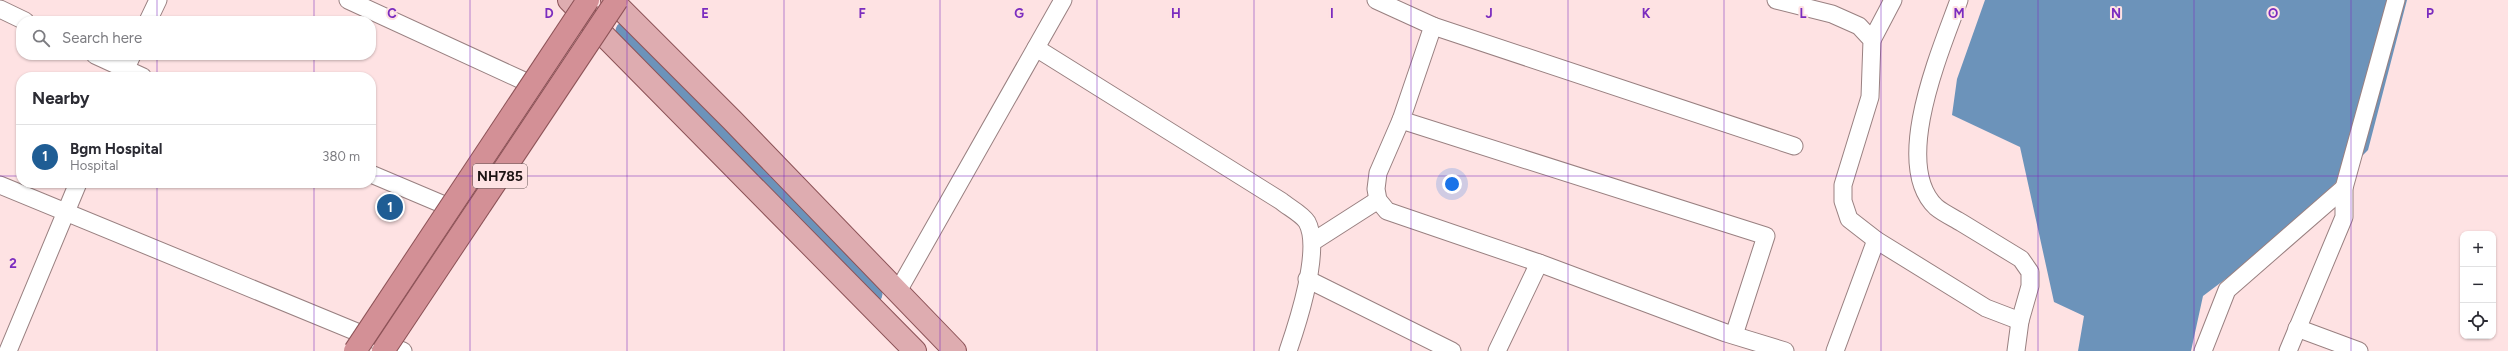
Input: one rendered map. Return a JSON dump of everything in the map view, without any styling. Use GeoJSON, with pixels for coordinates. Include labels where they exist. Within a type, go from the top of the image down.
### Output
{"type":"FeatureCollection","features":[{"type":"Feature","properties":{"kind":"highway","name":"NH785"},"geometry":{"type":"LineString","coordinates":[[355,351],[588,0]]}},
{"type":"Feature","properties":{"kind":"highway","name":"NH785"},"geometry":{"type":"LineString","coordinates":[[383,351],[617,0]]}},
{"type":"Feature","properties":{"kind":"main road"},"geometry":{"type":"LineString","coordinates":[[569,0],[915,351]]}},
{"type":"Feature","properties":{"kind":"main road"},"geometry":{"type":"LineString","coordinates":[[612,0],[732,120],[955,351]]}},
{"type":"Feature","properties":{"kind":"street"},"geometry":{"type":"LineString","coordinates":[[150,16],[158,0]]}},
{"type":"Feature","properties":{"kind":"street"},"geometry":{"type":"LineString","coordinates":[[348,0],[524,81]]}},
{"type":"Feature","properties":{"kind":"street"},"geometry":{"type":"LineString","coordinates":[[898,292],[1063,0]]}},
{"type":"Feature","properties":{"kind":"street"},"geometry":{"type":"LineString","coordinates":[[1376,0],[1433,26],[1794,146]]}},
{"type":"Feature","properties":{"kind":"street"},"geometry":{"type":"LineString","coordinates":[[1776,0],[1832,14],[1859,26],[1872,40]]}},
{"type":"Feature","properties":{"kind":"street"},"geometry":{"type":"LineString","coordinates":[[1893,0],[1872,40],[1870,97],[1843,185],[1843,201],[1849,219],[1876,240],[1986,308],[2020,321]]}},
{"type":"Feature","properties":{"kind":"street"},"geometry":{"type":"LineString","coordinates":[[1958,0],[1928,87],[1918,145],[1917,170],[1923,190],[1936,207],[2021,259],[2030,272],[2030,286],[2020,321],[2016,351]]}},
{"type":"Feature","properties":{"kind":"street"},"geometry":{"type":"LineString","coordinates":[[2288,351],[2344,217],[2344,188],[2396,0]]}},
{"type":"Feature","properties":{"kind":"street"},"geometry":{"type":"LineString","coordinates":[[0,9],[16,17]]}},
{"type":"Feature","properties":{"kind":"street"},"geometry":{"type":"LineString","coordinates":[[1433,26],[1401,120],[1378,173],[1376,189],[1378,200],[1387,211],[1539,263],[1734,335],[1785,351]]}},
{"type":"Feature","properties":{"kind":"street"},"geometry":{"type":"LineString","coordinates":[[1036,48],[1280,201],[1307,221],[1314,241],[1307,279],[1288,351]]}},
{"type":"Feature","properties":{"kind":"street"},"geometry":{"type":"LineString","coordinates":[[108,60],[126,67]]}},
{"type":"Feature","properties":{"kind":"street"},"geometry":{"type":"LineString","coordinates":[[1401,120],[1766,236],[1734,335]]}},
{"type":"Feature","properties":{"kind":"street"},"geometry":{"type":"LineString","coordinates":[[376,176],[442,204]]}},
{"type":"Feature","properties":{"kind":"street"},"geometry":{"type":"LineString","coordinates":[[0,185],[403,351]]}},
{"type":"Feature","properties":{"kind":"street"},"geometry":{"type":"LineString","coordinates":[[8,351],[76,188]]}},
{"type":"Feature","properties":{"kind":"street"},"geometry":{"type":"LineString","coordinates":[[2203,351],[2227,290],[2344,188]]}},
{"type":"Feature","properties":{"kind":"street"},"geometry":{"type":"LineString","coordinates":[[1314,241],[1378,200]]}},
{"type":"Feature","properties":{"kind":"street"},"geometry":{"type":"LineString","coordinates":[[1835,351],[1876,240]]}},
{"type":"Feature","properties":{"kind":"street"},"geometry":{"type":"LineString","coordinates":[[1497,351],[1539,263]]}},
{"type":"Feature","properties":{"kind":"street"},"geometry":{"type":"LineString","coordinates":[[1307,279],[1452,351]]}},
{"type":"Feature","properties":{"kind":"street"},"geometry":{"type":"LineString","coordinates":[[2297,328],[2359,351]]}},
{"type":"Feature","properties":{"kind":"water"},"geometry":{"type":"Polygon","coordinates":[[[1985,0],[2407,0],[2368,150],[2284,235],[2203,296],[2191,351],[2078,351],[2084,316],[2054,302],[2020,147],[1952,115],[1957,79],[1985,0]]]}},
{"type":"Feature","properties":{"kind":"waterway"},"geometry":{"type":"LineString","coordinates":[[625,31],[632,46],[730,141],[873,294]]}},
{"type":"Feature","properties":{"kind":"place","name":"Bgm Hospital"},"geometry":{"type":"Point","coordinates":[390,207]}}]}
